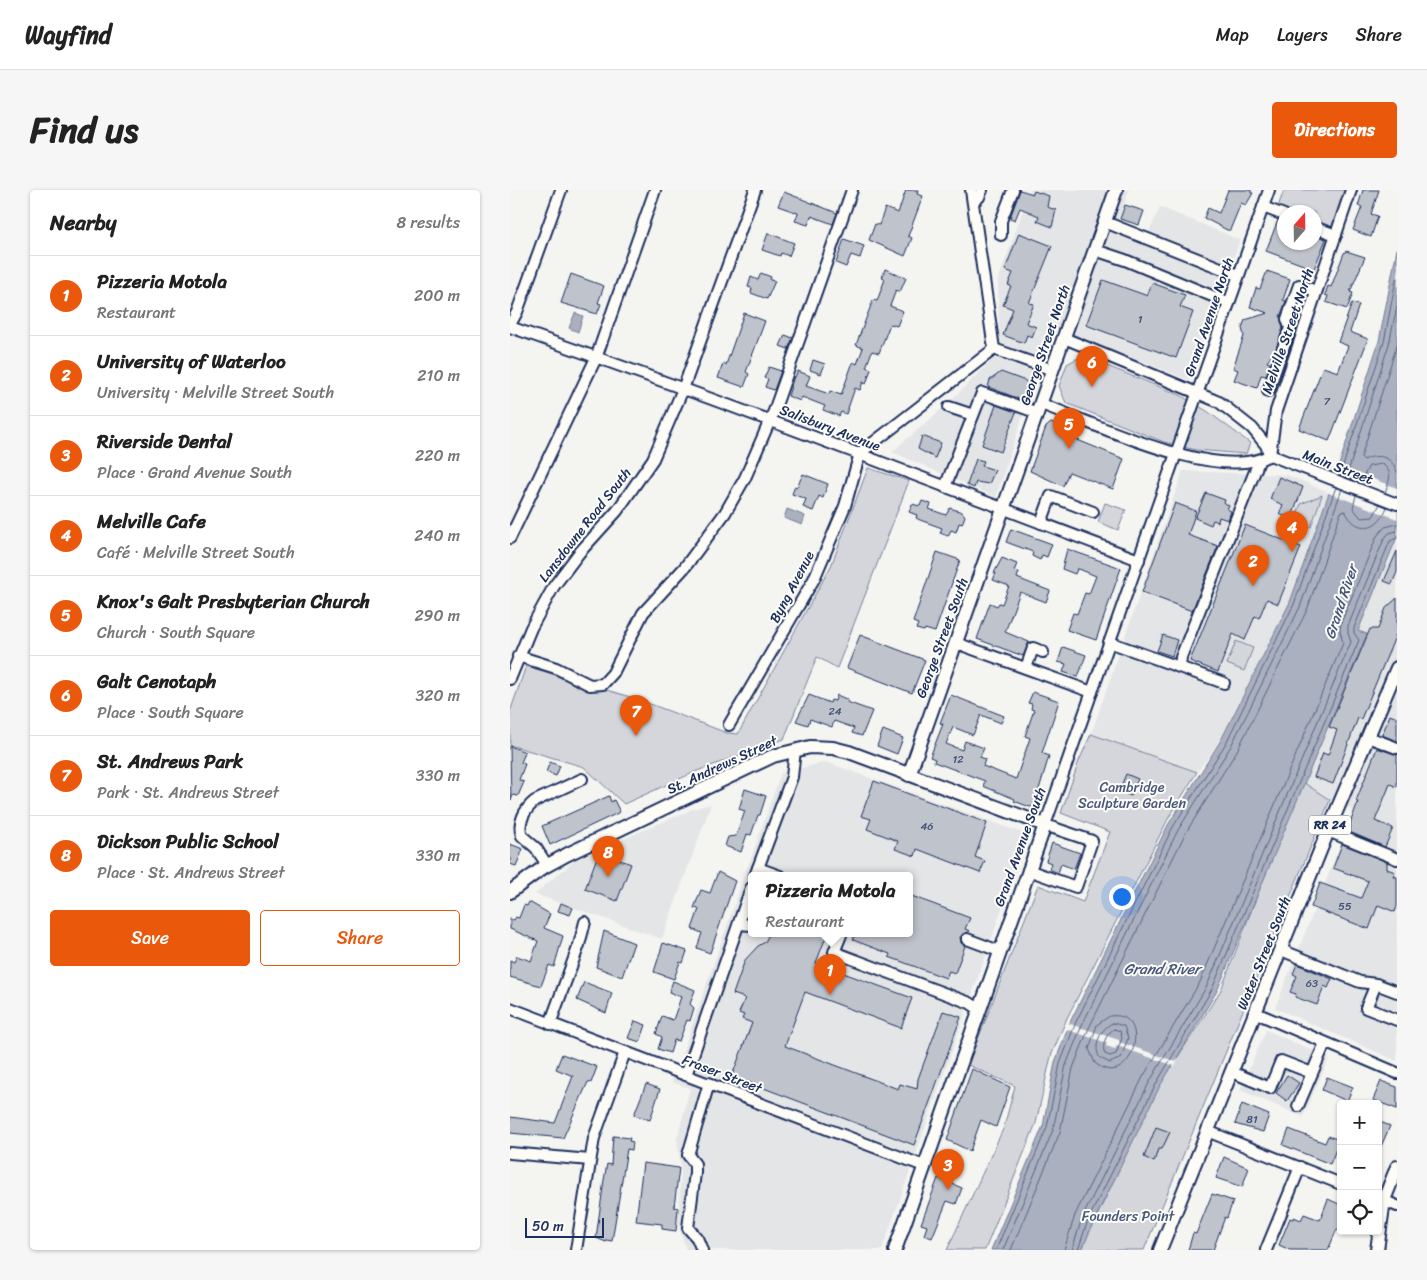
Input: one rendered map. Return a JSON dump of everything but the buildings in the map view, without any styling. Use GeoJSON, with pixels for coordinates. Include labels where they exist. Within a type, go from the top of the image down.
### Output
{"type":"FeatureCollection","features":[{"type":"Feature","properties":{"kind":"main road","name":"George Street North"},"geometry":{"type":"LineString","coordinates":[[1003,510],[1116,190]]}},
{"type":"Feature","properties":{"kind":"main road","name":"George Street South"},"geometry":{"type":"LineString","coordinates":[[909,775],[1003,510]]}},
{"type":"Feature","properties":{"kind":"main road","name":"Water Street South"},"geometry":{"type":"LineString","coordinates":[[1160,1250],[1328,831],[1397,668]]}},
{"type":"Feature","properties":{"kind":"main road","name":"St. Andrews Street"},"geometry":{"type":"LineString","coordinates":[[510,892],[547,865],[772,756],[810,747],[833,748],[1045,825]]}},
{"type":"Feature","properties":{"kind":"main road","name":"Grand Avenue South"},"geometry":{"type":"LineString","coordinates":[[895,1250],[1045,825]]}},
{"type":"Feature","properties":{"kind":"main road"},"geometry":{"type":"LineString","coordinates":[[1382,1197],[1397,1167]]}},
{"type":"Feature","properties":{"kind":"main road"},"geometry":{"type":"LineString","coordinates":[[1377,1250],[1378,1235]]}},
{"type":"Feature","properties":{"kind":"street"},"geometry":{"type":"LineString","coordinates":[[510,326],[517,312],[561,190]]}},
{"type":"Feature","properties":{"kind":"street"},"geometry":{"type":"LineString","coordinates":[[510,538],[596,358],[655,190]]}},
{"type":"Feature","properties":{"kind":"street","name":"Lansdowne Road South"},"geometry":{"type":"LineString","coordinates":[[510,677],[518,656],[554,586],[579,553],[616,511],[653,459],[683,389],[755,190]]}},
{"type":"Feature","properties":{"kind":"street"},"geometry":{"type":"LineString","coordinates":[[518,656],[556,668],[590,685],[603,684],[612,673],[643,613],[685,567],[725,513],[745,478],[770,420],[852,190]]}},
{"type":"Feature","properties":{"kind":"street"},"geometry":{"type":"LineString","coordinates":[[971,190],[994,349]]}},
{"type":"Feature","properties":{"kind":"street"},"geometry":{"type":"LineString","coordinates":[[972,202],[979,197],[982,190]]}},
{"type":"Feature","properties":{"kind":"street"},"geometry":{"type":"LineString","coordinates":[[1001,235],[1001,221],[1013,190]]}},
{"type":"Feature","properties":{"kind":"street","name":"Grand Avenue North"},"geometry":{"type":"LineString","coordinates":[[1176,454],[1269,190]]}},
{"type":"Feature","properties":{"kind":"street","name":"Melville Street North"},"geometry":{"type":"LineString","coordinates":[[1270,455],[1276,411],[1351,190]]}},
{"type":"Feature","properties":{"kind":"street"},"geometry":{"type":"LineString","coordinates":[[1263,207],[1277,212]]}},
{"type":"Feature","properties":{"kind":"street"},"geometry":{"type":"LineString","coordinates":[[1105,222],[1238,275]]}},
{"type":"Feature","properties":{"kind":"street"},"geometry":{"type":"LineString","coordinates":[[1322,230],[1336,235]]}},
{"type":"Feature","properties":{"kind":"street"},"geometry":{"type":"LineString","coordinates":[[1095,250],[1125,260],[1228,303]]}},
{"type":"Feature","properties":{"kind":"street"},"geometry":{"type":"LineString","coordinates":[[1268,391],[1290,328],[1287,319],[1298,285],[1316,292]]}},
{"type":"Feature","properties":{"kind":"street","name":"Salisbury Avenue"},"geometry":{"type":"LineString","coordinates":[[510,326],[860,453],[1003,510],[1138,560]]}},
{"type":"Feature","properties":{"kind":"street"},"geometry":{"type":"LineString","coordinates":[[945,487],[982,393],[1039,408],[1176,454],[1200,460],[1259,461],[1270,455],[1266,445],[1252,428],[1219,402],[1064,338]]}},
{"type":"Feature","properties":{"kind":"street"},"geometry":{"type":"LineString","coordinates":[[994,349],[1052,370]]}},
{"type":"Feature","properties":{"kind":"street"},"geometry":{"type":"LineString","coordinates":[[860,453],[994,349]]}},
{"type":"Feature","properties":{"kind":"street"},"geometry":{"type":"LineString","coordinates":[[950,407],[973,415]]}},
{"type":"Feature","properties":{"kind":"street","name":"Byng Avenue"},"geometry":{"type":"LineString","coordinates":[[729,726],[814,579],[845,506],[860,453]]}},
{"type":"Feature","properties":{"kind":"street","name":"Grand Avenue South"},"geometry":{"type":"LineString","coordinates":[[1045,825],[1176,454]]}},
{"type":"Feature","properties":{"kind":"street","name":"Main Street"},"geometry":{"type":"LineString","coordinates":[[1270,455],[1397,504]]}},
{"type":"Feature","properties":{"kind":"street"},"geometry":{"type":"LineString","coordinates":[[1180,667],[1181,657],[1259,461]]}},
{"type":"Feature","properties":{"kind":"street"},"geometry":{"type":"LineString","coordinates":[[1041,523],[1051,496],[1093,512]]}},
{"type":"Feature","properties":{"kind":"street"},"geometry":{"type":"LineString","coordinates":[[956,642],[1092,692]]}},
{"type":"Feature","properties":{"kind":"street"},"geometry":{"type":"LineString","coordinates":[[1110,642],[1224,683]]}},
{"type":"Feature","properties":{"kind":"street"},"geometry":{"type":"LineString","coordinates":[[1026,668],[1033,648],[1043,652]]}},
{"type":"Feature","properties":{"kind":"street"},"geometry":{"type":"LineString","coordinates":[[1368,737],[1397,748]]}},
{"type":"Feature","properties":{"kind":"street"},"geometry":{"type":"LineString","coordinates":[[757,872],[792,777],[795,750]]}},
{"type":"Feature","properties":{"kind":"street"},"geometry":{"type":"LineString","coordinates":[[547,865],[536,848],[522,836],[521,821],[535,801],[582,779]]}},
{"type":"Feature","properties":{"kind":"street"},"geometry":{"type":"LineString","coordinates":[[1028,870],[1076,887],[1092,841],[1045,825]]}},
{"type":"Feature","properties":{"kind":"street"},"geometry":{"type":"LineString","coordinates":[[1328,831],[1396,855]]}},
{"type":"Feature","properties":{"kind":"street"},"geometry":{"type":"LineString","coordinates":[[686,1075],[748,897]]}},
{"type":"Feature","properties":{"kind":"street"},"geometry":{"type":"LineString","coordinates":[[550,1024],[585,922]]}},
{"type":"Feature","properties":{"kind":"street"},"geometry":{"type":"LineString","coordinates":[[739,924],[748,925]]}},
{"type":"Feature","properties":{"kind":"street"},"geometry":{"type":"LineString","coordinates":[[839,937],[834,952],[970,1003],[979,1009]]}},
{"type":"Feature","properties":{"kind":"street"},"geometry":{"type":"LineString","coordinates":[[967,939],[999,951]]}},
{"type":"Feature","properties":{"kind":"street"},"geometry":{"type":"LineString","coordinates":[[1281,950],[1360,982],[1376,984],[1397,992]]}},
{"type":"Feature","properties":{"kind":"street"},"geometry":{"type":"LineString","coordinates":[[1376,984],[1366,1008],[1397,1020]]}},
{"type":"Feature","properties":{"kind":"street","name":"Fraser Street"},"geometry":{"type":"LineString","coordinates":[[510,1008],[924,1166]]}},
{"type":"Feature","properties":{"kind":"street"},"geometry":{"type":"LineString","coordinates":[[1256,1013],[1397,1073]]}},
{"type":"Feature","properties":{"kind":"street"},"geometry":{"type":"LineString","coordinates":[[1298,1106],[1325,1043]]}},
{"type":"Feature","properties":{"kind":"street"},"geometry":{"type":"LineString","coordinates":[[576,1250],[594,1138],[625,1052]]}},
{"type":"Feature","properties":{"kind":"street"},"geometry":{"type":"LineString","coordinates":[[1232,1072],[1270,1088],[1282,1061],[1312,1073]]}},
{"type":"Feature","properties":{"kind":"street"},"geometry":{"type":"LineString","coordinates":[[702,1250],[697,1238],[688,1228],[695,1164],[688,1155],[709,1084]]}},
{"type":"Feature","properties":{"kind":"street"},"geometry":{"type":"LineString","coordinates":[[1207,1131],[1337,1182]]}},
{"type":"Feature","properties":{"kind":"street"},"geometry":{"type":"LineString","coordinates":[[510,1153],[590,1160]]}},
{"type":"Feature","properties":{"kind":"street"},"geometry":{"type":"LineString","coordinates":[[1266,1250],[1300,1167]]}},
{"type":"Feature","properties":{"kind":"street"},"geometry":{"type":"LineString","coordinates":[[1382,1199],[1397,1206]]}},
{"type":"Feature","properties":{"kind":"shaded area"},"geometry":{"type":"Polygon","coordinates":[[[1030,190],[1129,190],[1118,222],[1149,232],[1160,207],[1240,240],[1189,380],[1052,327],[996,497],[892,452],[943,408],[990,362],[999,333],[998,281],[1030,190]]]}},
{"type":"Feature","properties":{"kind":"shaded area"},"geometry":{"type":"Polygon","coordinates":[[[1183,471],[1287,475],[1329,492],[1290,602],[1221,740],[1197,772],[1091,734],[1183,471]]]}},
{"type":"Feature","properties":{"kind":"shaded area"},"geometry":{"type":"Polygon","coordinates":[[[1397,537],[1397,1061],[1275,1008],[1354,811],[1330,800],[1301,781],[1367,635],[1358,631],[1397,537]]]}},
{"type":"Feature","properties":{"kind":"shaded area"},"geometry":{"type":"Polygon","coordinates":[[[826,762],[1028,835],[882,1250],[686,1250],[678,1223],[681,1169],[677,1139],[690,1088],[672,1082],[781,773],[826,762]]]}},
{"type":"Feature","properties":{"kind":"shaded area"},"geometry":{"type":"Polygon","coordinates":[[[711,804],[662,939],[535,894],[575,860],[693,809],[711,804]]]}},
{"type":"Feature","properties":{"kind":"shaded area"},"geometry":{"type":"Polygon","coordinates":[[[1266,1030],[1329,1058],[1303,1117],[1240,1090],[1266,1030]]]}},
{"type":"Feature","properties":{"kind":"green space"},"geometry":{"type":"Polygon","coordinates":[[[1284,190],[1346,190],[1332,228],[1322,224],[1322,205],[1279,205],[1284,190]]]}},
{"type":"Feature","properties":{"kind":"green space"},"geometry":{"type":"Polygon","coordinates":[[[1082,356],[1180,395],[1207,411],[1250,443],[1246,454],[1196,450],[1164,442],[1066,403],[1059,386],[1067,364],[1082,356]]]}},
{"type":"Feature","properties":{"kind":"green space"},"geometry":{"type":"Polygon","coordinates":[[[868,468],[909,481],[837,668],[817,657],[784,739],[697,771],[624,804],[584,767],[510,745],[510,712],[526,666],[637,699],[727,733],[738,734],[831,566],[868,468]]]}},
{"type":"Feature","properties":{"kind":"green space"},"geometry":{"type":"Polygon","coordinates":[[[1322,495],[1311,527],[1308,526],[1302,535],[1295,532],[1293,524],[1301,504],[1322,495]]]}},
{"type":"Feature","properties":{"kind":"green space"},"geometry":{"type":"Polygon","coordinates":[[[1105,503],[1126,510],[1118,530],[1098,522],[1105,503]]]}},
{"type":"Feature","properties":{"kind":"green space"},"geometry":{"type":"Polygon","coordinates":[[[1236,641],[1253,648],[1244,671],[1227,664],[1236,641]]]}},
{"type":"Feature","properties":{"kind":"green space","name":"Cambridge Sculpture Garden"},"geometry":{"type":"Polygon","coordinates":[[[1091,734],[1197,772],[1168,819],[1067,1018],[1051,1056],[1036,1123],[985,1250],[947,1250],[1004,1127],[1015,1086],[968,1065],[1038,885],[1083,902],[1110,832],[1061,813],[1079,761],[1091,734]]]}},
{"type":"Feature","properties":{"kind":"green space","name":"Founders Point"},"geometry":{"type":"Polygon","coordinates":[[[1301,781],[1330,800],[1144,1250],[1081,1250],[1156,1091],[1221,990],[1301,781]]]}},
{"type":"Feature","properties":{"kind":"water","name":"Grand River"},"geometry":{"type":"Polygon","coordinates":[[[1397,249],[1397,537],[1358,631],[1367,634],[1217,991],[1160,1086],[1093,1223],[1082,1250],[991,1250],[1043,1126],[1055,1062],[1071,1020],[1168,825],[1221,740],[1290,602],[1339,465],[1379,341],[1397,249]]]}},
{"type":"Feature","properties":{"kind":"water"},"geometry":{"type":"Polygon","coordinates":[[[575,313],[583,316],[578,332],[569,328],[575,313]]]}},
{"type":"Feature","properties":{"kind":"water"},"geometry":{"type":"Polygon","coordinates":[[[787,509],[805,516],[802,525],[784,518],[787,509]]]}},
{"type":"Feature","properties":{"kind":"pier"},"geometry":{"type":"Polygon","coordinates":[[[1336,465],[1397,488],[1397,519],[1326,492],[1336,465]]]}},
{"type":"Feature","properties":{"kind":"pier"},"geometry":{"type":"Polygon","coordinates":[[[1067,1023],[1177,1062],[1175,1066],[1117,1046],[1115,1049],[1106,1046],[1107,1043],[1065,1029],[1067,1023]]]}},
{"type":"Feature","properties":{"kind":"place","name":"Galt Cenotaph"},"geometry":{"type":"Point","coordinates":[1092,387]}},
{"type":"Feature","properties":{"kind":"place","name":"Knox's Galt Presbyterian Church"},"geometry":{"type":"Point","coordinates":[1069,449]}},
{"type":"Feature","properties":{"kind":"place","name":"Melville Cafe"},"geometry":{"type":"Point","coordinates":[1292,552]}},
{"type":"Feature","properties":{"kind":"place","name":"University of Waterloo"},"geometry":{"type":"Point","coordinates":[1253,586]}},
{"type":"Feature","properties":{"kind":"place","name":"St. Andrews Park"},"geometry":{"type":"Point","coordinates":[636,736]}},
{"type":"Feature","properties":{"kind":"place","name":"Dickson Public School"},"geometry":{"type":"Point","coordinates":[608,877]}},
{"type":"Feature","properties":{"kind":"place","name":"Pizzeria Motola"},"geometry":{"type":"Point","coordinates":[830,995]}},
{"type":"Feature","properties":{"kind":"place","name":"Riverside Dental"},"geometry":{"type":"Point","coordinates":[948,1190]}}]}
